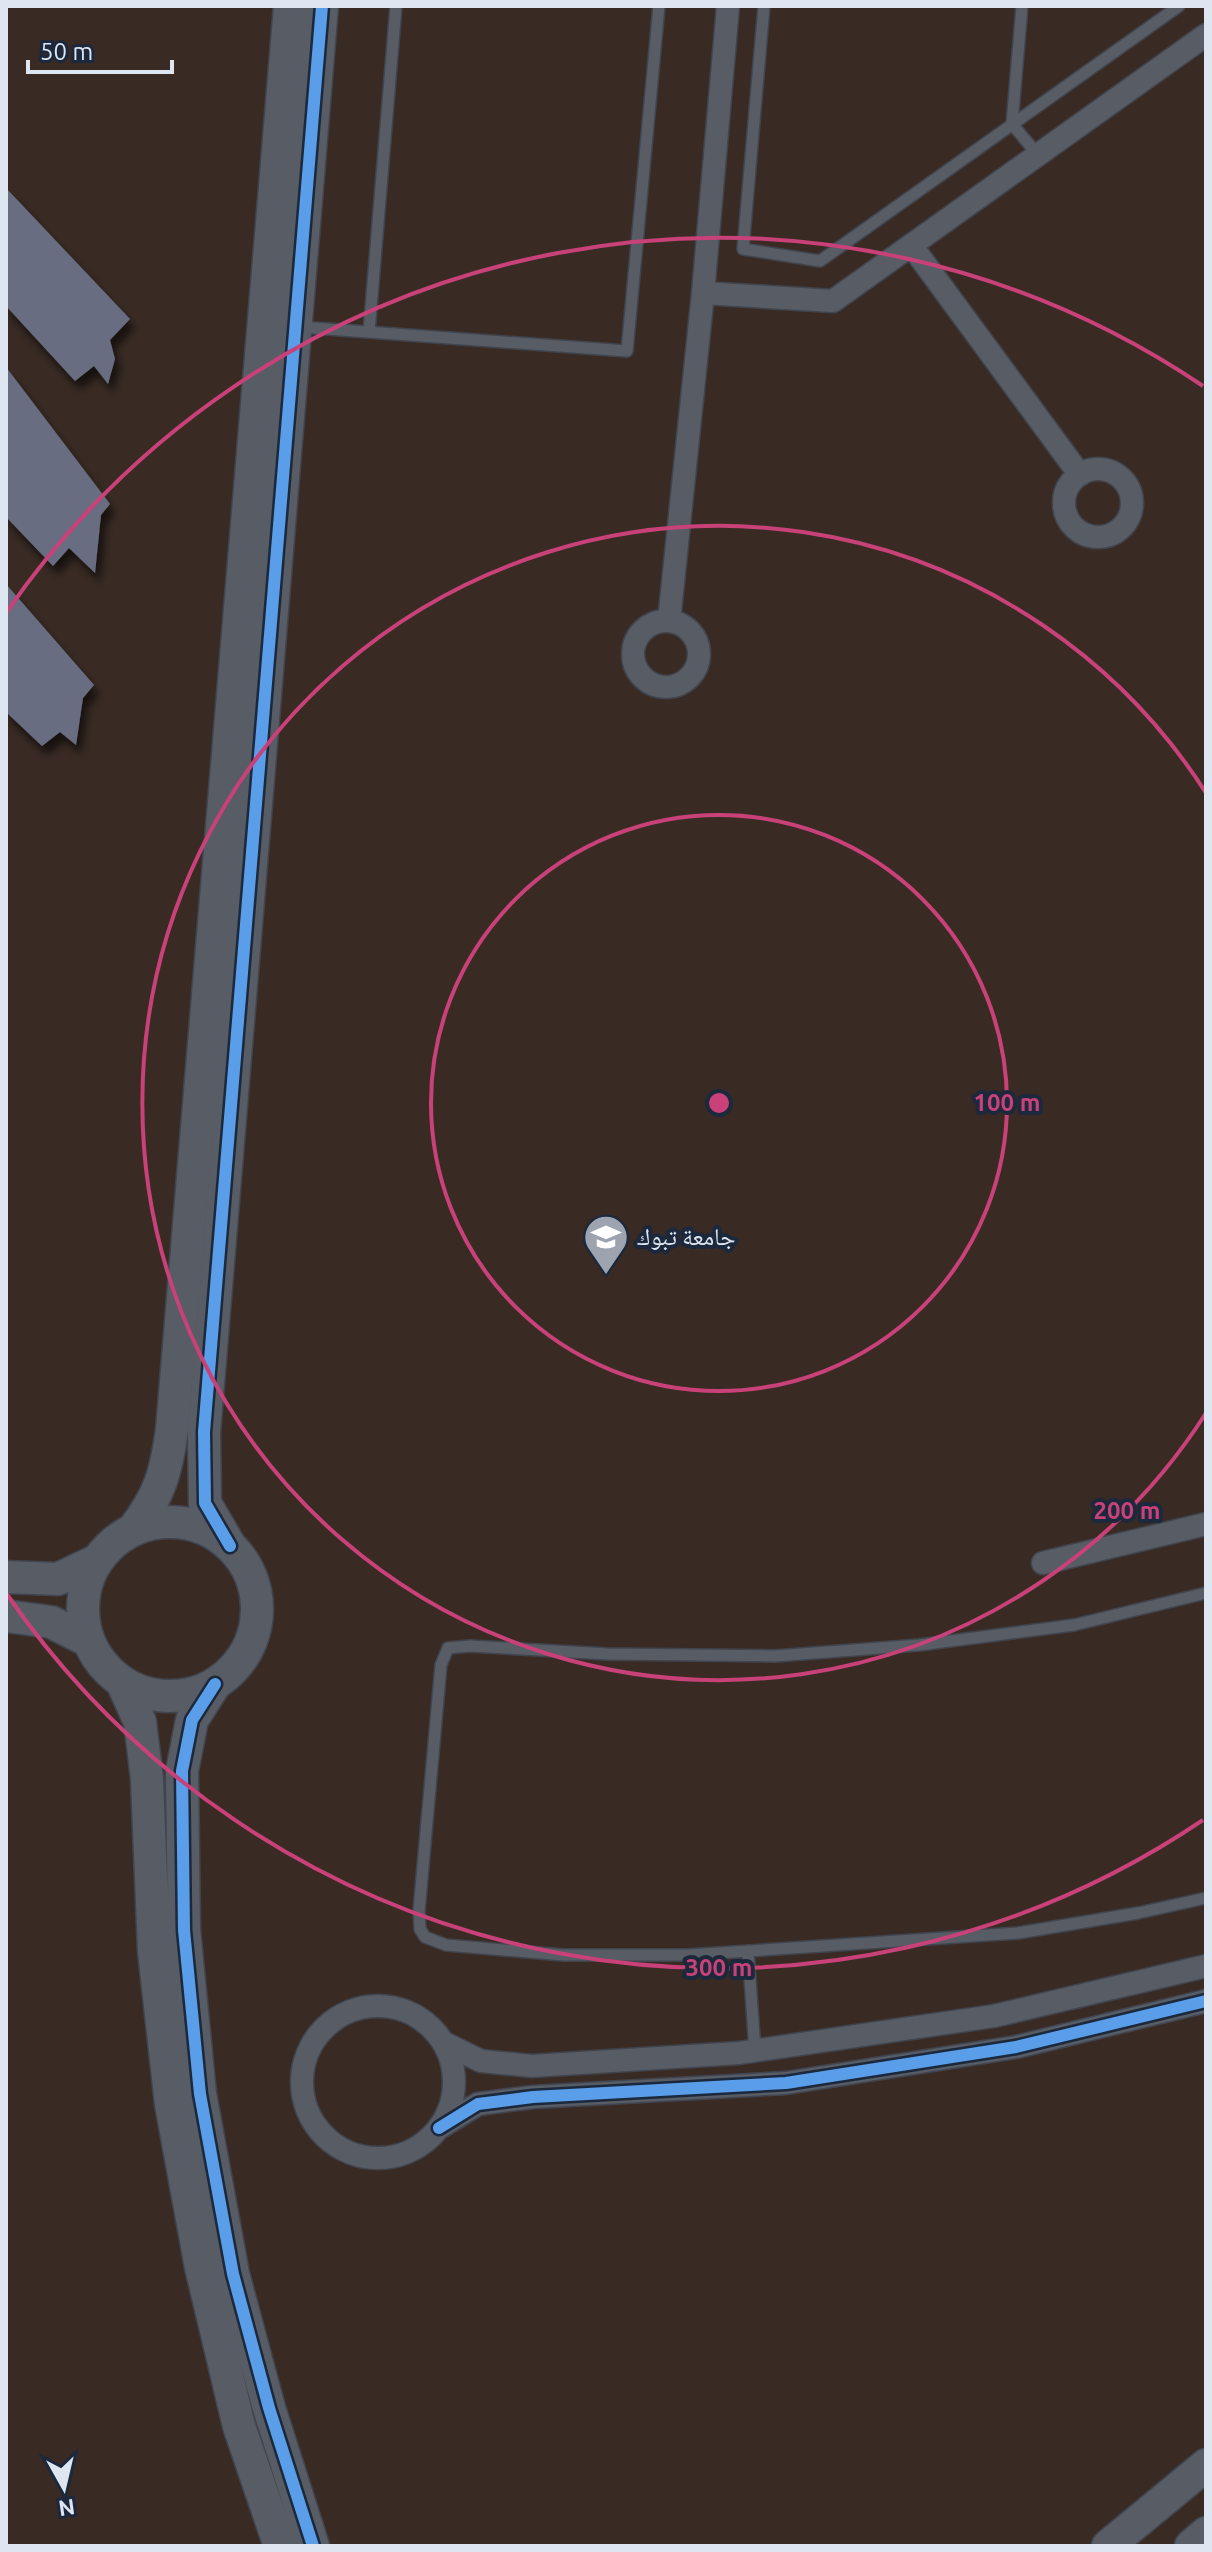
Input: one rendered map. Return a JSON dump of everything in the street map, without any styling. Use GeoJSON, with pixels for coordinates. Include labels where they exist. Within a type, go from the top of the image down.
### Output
{"type":"FeatureCollection","features":[{"type":"Feature","properties":{"kind":"street"},"geometry":{"type":"LineString","coordinates":[[290,6],[172,1430],[166,1471],[149,1510],[133,1530],[114,1543],[98,1560],[86,1586],[83,1614],[89,1641],[102,1664],[122,1682],[144,1692],[168,1696],[192,1694],[215,1684],[236,1667],[250,1645],[257,1619],[256,1592],[247,1567],[230,1546],[205,1503],[204,1432],[322,6]]}},
{"type":"Feature","properties":{"kind":"street"},"geometry":{"type":"LineString","coordinates":[[669,621],[703,293],[728,6]]}},
{"type":"Feature","properties":{"kind":"street"},"geometry":{"type":"LineString","coordinates":[[703,293],[833,301],[1206,35]]}},
{"type":"Feature","properties":{"kind":"street"},"geometry":{"type":"LineString","coordinates":[[911,245],[1080,475]]}},
{"type":"Feature","properties":{"kind":"street"},"geometry":{"type":"LineString","coordinates":[[133,1530],[158,1523],[184,1523],[209,1531],[230,1546]]}},
{"type":"Feature","properties":{"kind":"street"},"geometry":{"type":"LineString","coordinates":[[1043,1563],[1206,1524]]}},
{"type":"Feature","properties":{"kind":"street"},"geometry":{"type":"LineString","coordinates":[[6,1577],[58,1579],[98,1560]]}},
{"type":"Feature","properties":{"kind":"street"},"geometry":{"type":"LineString","coordinates":[[6,1616],[51,1622],[89,1641]]}},
{"type":"Feature","properties":{"kind":"street"},"geometry":{"type":"LineString","coordinates":[[122,1682],[140,1722],[147,1779],[154,1951],[171,2104],[201,2267],[239,2426],[280,2546]]}},
{"type":"Feature","properties":{"kind":"street"},"geometry":{"type":"LineString","coordinates":[[215,1684],[192,1720],[182,1771],[184,1930],[200,2094],[233,2274],[269,2408],[313,2546]]}},
{"type":"Feature","properties":{"kind":"street"},"geometry":{"type":"LineString","coordinates":[[444,2043],[481,2061],[532,2066],[755,2050],[994,2016],[1206,1966]]}},
{"type":"Feature","properties":{"kind":"street"},"geometry":{"type":"LineString","coordinates":[[439,2128],[450,2108],[455,2086],[453,2064],[444,2043],[428,2024],[405,2011],[380,2006],[354,2010],[331,2022],[314,2041],[304,2065],[302,2091],[310,2116],[325,2136],[346,2151],[371,2158],[397,2156],[421,2146],[439,2128],[478,2104],[533,2097],[786,2083],[1016,2047],[1206,2001]]}},
{"type":"Feature","properties":{"kind":"street"},"geometry":{"type":"LineString","coordinates":[[1108,2546],[1206,2465]]}},
{"type":"Feature","properties":{"kind":"street"},"geometry":{"type":"LineString","coordinates":[[1191,2546],[1206,2533]]}},
{"type":"Feature","properties":{"kind":"lane"},"geometry":{"type":"LineString","coordinates":[[369,332],[396,6]]}},
{"type":"Feature","properties":{"kind":"lane"},"geometry":{"type":"LineString","coordinates":[[295,327],[627,351],[659,6]]}},
{"type":"Feature","properties":{"kind":"lane"},"geometry":{"type":"LineString","coordinates":[[764,6],[743,249],[820,261],[1179,6]]}},
{"type":"Feature","properties":{"kind":"lane"},"geometry":{"type":"LineString","coordinates":[[1022,6],[1012,124],[1038,155]]}},
{"type":"Feature","properties":{"kind":"lane"},"geometry":{"type":"LineString","coordinates":[[1206,1593],[1074,1625],[906,1646],[775,1656],[607,1654],[470,1646],[448,1648],[441,1665],[419,1911],[420,1929],[425,1937],[446,1945],[563,1955],[688,1955],[1018,1933],[1206,1898]]}},
{"type":"Feature","properties":{"kind":"lane"},"geometry":{"type":"LineString","coordinates":[[748,1951],[755,2050]]}},
{"type":"Feature","properties":{"kind":"shaded area","name":"جامعة تبوك"},"geometry":{"type":"Polygon","coordinates":[[[6,6],[1206,6],[1206,2546],[6,2546],[6,6]]]}},
{"type":"Feature","properties":{"kind":"building"},"geometry":{"type":"Polygon","coordinates":[[[6,188],[130,319],[110,340],[115,359],[108,384],[94,366],[75,381],[6,306],[6,188]]]}},
{"type":"Feature","properties":{"kind":"building"},"geometry":{"type":"Polygon","coordinates":[[[6,367],[110,504],[101,515],[95,573],[69,548],[53,566],[6,517],[6,367]]]}},
{"type":"Feature","properties":{"kind":"building"},"geometry":{"type":"Polygon","coordinates":[[[6,584],[94,685],[83,698],[76,745],[60,732],[42,746],[6,712],[6,584]]]}},
{"type":"Feature","properties":{"kind":"cycle path"},"geometry":{"type":"LineString","coordinates":[[230,1546],[205,1503],[204,1432],[322,6]]}},
{"type":"Feature","properties":{"kind":"cycle path"},"geometry":{"type":"LineString","coordinates":[[215,1684],[192,1720],[182,1771],[184,1930],[200,2094],[233,2274],[269,2408],[313,2546]]}},
{"type":"Feature","properties":{"kind":"cycle path"},"geometry":{"type":"LineString","coordinates":[[439,2128],[478,2104],[533,2097],[786,2083],[1016,2047],[1206,2001]]}},
{"type":"Feature","properties":{"kind":"place","name":"جامعة تبوك"},"geometry":{"type":"Point","coordinates":[606,1276]}}]}
